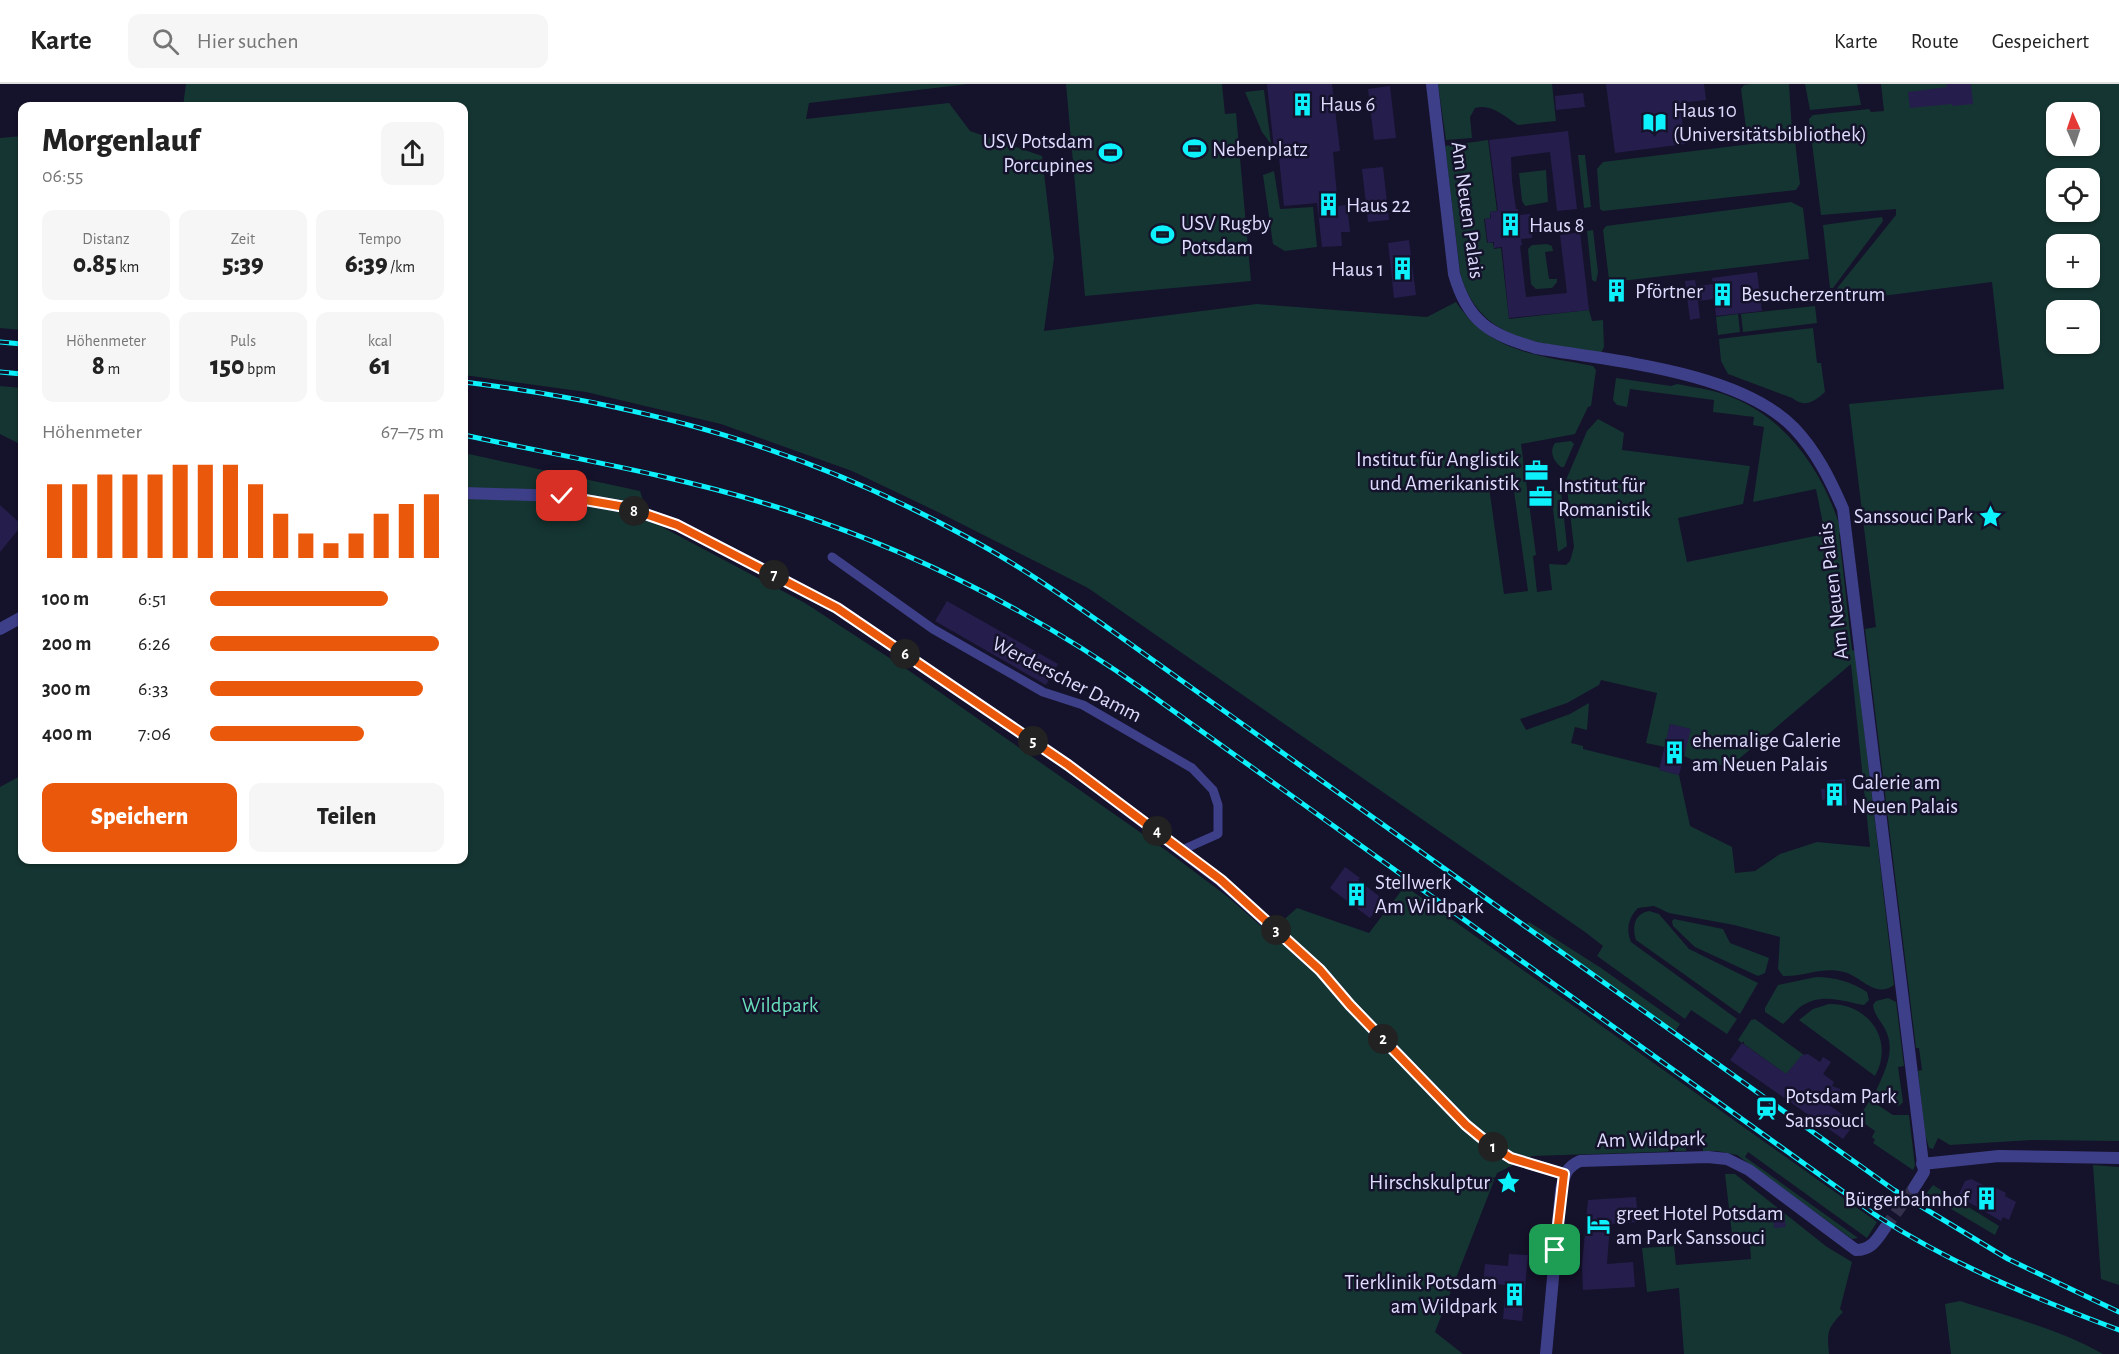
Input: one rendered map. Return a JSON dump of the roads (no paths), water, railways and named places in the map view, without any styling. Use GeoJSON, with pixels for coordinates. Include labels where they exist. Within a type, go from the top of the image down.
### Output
{"type":"FeatureCollection","features":[{"type":"Feature","properties":{"kind":"street","name":"Am Neuen Palais"},"geometry":{"type":"LineString","coordinates":[[1432,84],[1455,274],[1461,297],[1469,312],[1494,332],[1536,348],[1695,377],[1744,394],[1773,411],[1793,427],[1813,450],[1830,477],[1843,508],[1922,1164]]}},
{"type":"Feature","properties":{"kind":"street"},"geometry":{"type":"LineString","coordinates":[[468,493],[562,496],[625,507],[677,525],[837,608],[1068,765],[1221,880],[1320,970],[1350,1005],[1466,1125],[1511,1158],[1564,1174],[1558,1210],[1546,1354]]}},
{"type":"Feature","properties":{"kind":"street","name":"Werderscher Damm"},"geometry":{"type":"LineString","coordinates":[[832,557],[933,629],[1043,692],[1083,705],[1192,768],[1213,790],[1218,804],[1218,834],[1182,850]]}},
{"type":"Feature","properties":{"kind":"street"},"geometry":{"type":"LineString","coordinates":[[0,629],[18,619]]}},
{"type":"Feature","properties":{"kind":"street"},"geometry":{"type":"LineString","coordinates":[[1914,1188],[1924,1172],[1922,1164],[1999,1156],[2119,1158]]}},
{"type":"Feature","properties":{"kind":"street","name":"Am Wildpark"},"geometry":{"type":"LineString","coordinates":[[1564,1174],[1571,1165],[1580,1161],[1708,1157],[1727,1159],[1751,1172],[1856,1250],[1864,1250],[1872,1245],[1885,1228]]}},
{"type":"Feature","properties":{"kind":"tunnel"},"geometry":{"type":"LineString","coordinates":[[1885,1228],[1914,1188]]}},
{"type":"Feature","properties":{"kind":"railway"},"geometry":{"type":"LineString","coordinates":[[0,342],[18,344]]}},
{"type":"Feature","properties":{"kind":"railway"},"geometry":{"type":"LineString","coordinates":[[0,372],[18,374]]}},
{"type":"Feature","properties":{"kind":"railway"},"geometry":{"type":"LineString","coordinates":[[468,383],[595,403],[721,434],[843,477],[903,504],[983,546],[1097,620],[1894,1190],[2008,1259],[2119,1312]]}},
{"type":"Feature","properties":{"kind":"railway"},"geometry":{"type":"LineString","coordinates":[[468,436],[656,475],[770,505],[869,540],[918,561],[1013,608],[1104,662],[1147,692],[1877,1216],[1965,1265],[2056,1306],[2119,1330]]}},
{"type":"Feature","properties":{"kind":"place","name":"Haus 6"},"geometry":{"type":"Point","coordinates":[1302,104]}},
{"type":"Feature","properties":{"kind":"place","name":"Haus 10 (Universitätsbibliothek)"},"geometry":{"type":"Point","coordinates":[1655,122]}},
{"type":"Feature","properties":{"kind":"place","name":"Nebenplatz"},"geometry":{"type":"Point","coordinates":[1194,149]}},
{"type":"Feature","properties":{"kind":"place","name":"USV Potsdam Porcupines"},"geometry":{"type":"Point","coordinates":[1111,153]}},
{"type":"Feature","properties":{"kind":"place","name":"Haus 22"},"geometry":{"type":"Point","coordinates":[1328,205]}},
{"type":"Feature","properties":{"kind":"place","name":"Haus 8"},"geometry":{"type":"Point","coordinates":[1511,225]}},
{"type":"Feature","properties":{"kind":"place","name":"USV Rugby Potsdam"},"geometry":{"type":"Point","coordinates":[1163,235]}},
{"type":"Feature","properties":{"kind":"place","name":"Haus 1"},"geometry":{"type":"Point","coordinates":[1402,269]}},
{"type":"Feature","properties":{"kind":"place","name":"Pförtner"},"geometry":{"type":"Point","coordinates":[1617,291]}},
{"type":"Feature","properties":{"kind":"place","name":"Besucherzentrum"},"geometry":{"type":"Point","coordinates":[1723,294]}},
{"type":"Feature","properties":{"kind":"place","name":"Institut für Anglistik und Amerikanistik"},"geometry":{"type":"Point","coordinates":[1537,471]}},
{"type":"Feature","properties":{"kind":"place","name":"Institut für Romanistik"},"geometry":{"type":"Point","coordinates":[1540,497]}},
{"type":"Feature","properties":{"kind":"place","name":"Sanssouci Park"},"geometry":{"type":"Point","coordinates":[1991,516]}},
{"type":"Feature","properties":{"kind":"place","name":"ehemalige Galerie am Neuen Palais"},"geometry":{"type":"Point","coordinates":[1674,752]}},
{"type":"Feature","properties":{"kind":"place","name":"Galerie am Neuen Palais"},"geometry":{"type":"Point","coordinates":[1834,794]}},
{"type":"Feature","properties":{"kind":"place","name":"Stellwerk Am Wildpark"},"geometry":{"type":"Point","coordinates":[1357,894]}},
{"type":"Feature","properties":{"kind":"place","name":"Potsdam Park Sanssouci"},"geometry":{"type":"Point","coordinates":[1767,1108]}},
{"type":"Feature","properties":{"kind":"place","name":"Hirschskulptur"},"geometry":{"type":"Point","coordinates":[1508,1182]}},
{"type":"Feature","properties":{"kind":"place","name":"Bürgerbahnhof"},"geometry":{"type":"Point","coordinates":[1987,1199]}},
{"type":"Feature","properties":{"kind":"place","name":"greet Hotel Potsdam am Park Sanssouci"},"geometry":{"type":"Point","coordinates":[1598,1225]}},
{"type":"Feature","properties":{"kind":"place","name":"Tierklinik Potsdam am Wildpark"},"geometry":{"type":"Point","coordinates":[1515,1294]}},
{"type":"Feature","properties":{"kind":"park label","name":"Wildpark"},"geometry":{"type":"Point","coordinates":[780,1005]}}]}
